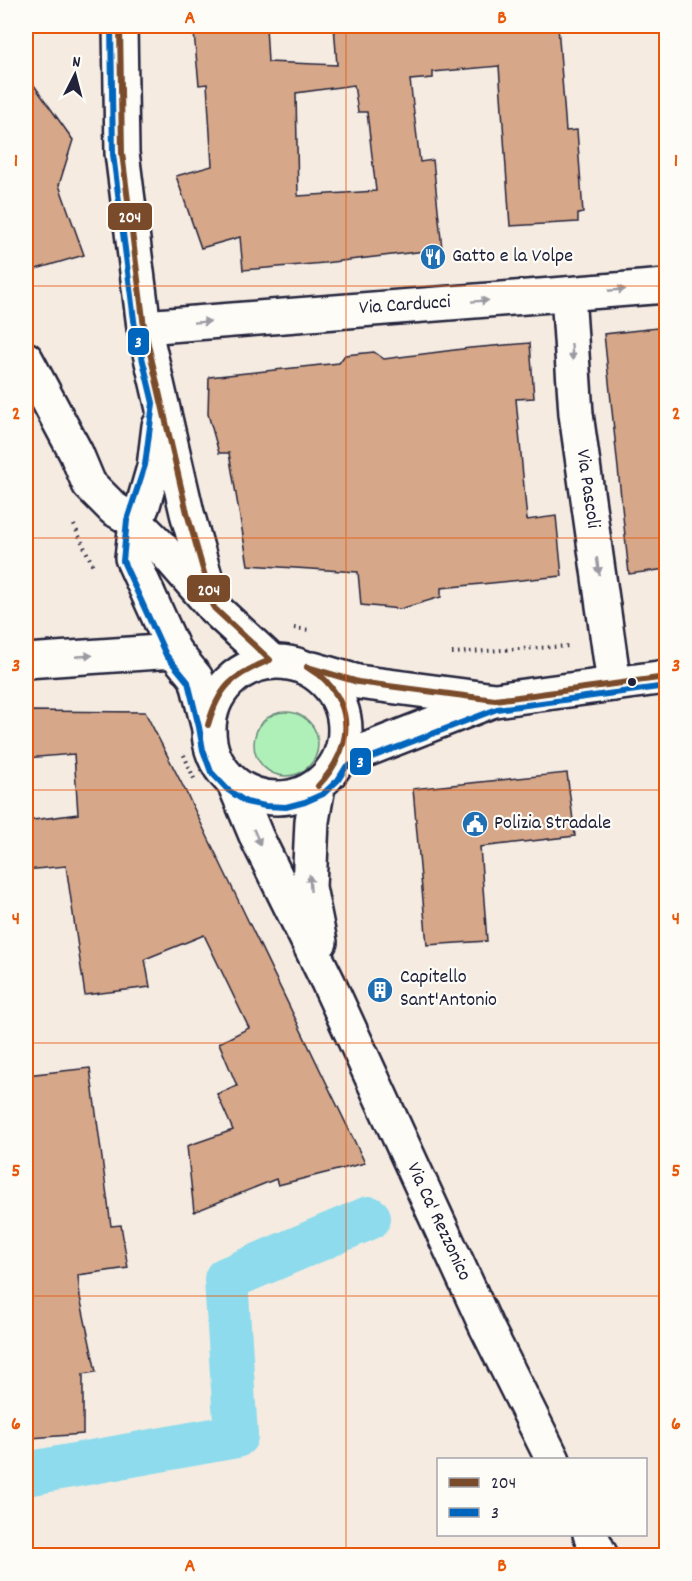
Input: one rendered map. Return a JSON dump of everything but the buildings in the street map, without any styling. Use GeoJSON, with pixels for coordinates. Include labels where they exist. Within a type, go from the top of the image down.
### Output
{"type":"FeatureCollection","features":[{"type":"Feature","properties":{"kind":"main road"},"geometry":{"type":"LineString","coordinates":[[120,26],[122,153],[144,327],[187,513],[214,608]]}},
{"type":"Feature","properties":{"kind":"main road","name":"Via Carducci"},"geometry":{"type":"LineString","coordinates":[[144,327],[666,286]]}},
{"type":"Feature","properties":{"kind":"main road","name":"Via Pascoli"},"geometry":{"type":"LineString","coordinates":[[568,294],[576,414],[614,684]]}},
{"type":"Feature","properties":{"kind":"main road"},"geometry":{"type":"LineString","coordinates":[[26,359],[76,453],[88,484],[114,508],[136,522],[214,608],[270,660],[241,671],[225,686],[213,704],[208,725]]}},
{"type":"Feature","properties":{"kind":"main road","name":"Via Ca' Rezzonico"},"geometry":{"type":"LineString","coordinates":[[162,403],[154,467],[136,522],[132,558],[174,651],[196,678],[211,747],[219,767],[234,783],[249,793],[284,798],[302,794],[318,786],[331,774],[340,760],[346,739],[345,717],[338,697],[325,680],[307,667],[270,660]]}},
{"type":"Feature","properties":{"kind":"main road"},"geometry":{"type":"LineString","coordinates":[[26,661],[174,651]]}},
{"type":"Feature","properties":{"kind":"main road"},"geometry":{"type":"LineString","coordinates":[[307,667],[358,682],[495,699],[666,677]]}},
{"type":"Feature","properties":{"kind":"main road"},"geometry":{"type":"LineString","coordinates":[[340,760],[495,699]]}},
{"type":"Feature","properties":{"kind":"main road","name":"Via Ca' Rezzonico"},"geometry":{"type":"LineString","coordinates":[[234,783],[486,1326],[552,1458]]}},
{"type":"Feature","properties":{"kind":"main road","name":"Via Ca' Rezzonico"},"geometry":{"type":"LineString","coordinates":[[318,786],[312,821],[309,887],[328,982]]}},
{"type":"Feature","properties":{"kind":"main road"},"geometry":{"type":"LineString","coordinates":[[591,1536],[601,1556]]}},
{"type":"Feature","properties":{"kind":"path"},"geometry":{"type":"LineString","coordinates":[[70,518],[95,571]]}},
{"type":"Feature","properties":{"kind":"path"},"geometry":{"type":"LineString","coordinates":[[286,626],[312,630]]}},
{"type":"Feature","properties":{"kind":"path"},"geometry":{"type":"LineString","coordinates":[[446,654],[609,643]]}},
{"type":"Feature","properties":{"kind":"green space"},"geometry":{"type":"Polygon","coordinates":[[[280,712],[292,712],[309,721],[316,732],[318,744],[316,756],[309,767],[292,776],[280,776],[268,771],[259,762],[254,750],[254,738],[259,726],[268,717],[280,712]]]}},
{"type":"Feature","properties":{"kind":"waterway"},"geometry":{"type":"LineString","coordinates":[[26,1474],[236,1436],[226,1279],[369,1218]]}},
{"type":"Feature","properties":{"kind":"transit line","name":"3"},"geometry":{"type":"LineString","coordinates":[[111,26],[113,154],[135,328],[153,403],[145,465],[127,520],[123,561],[166,655],[188,682],[203,750],[211,772],[228,790],[246,802],[286,807],[323,794],[338,780],[346,767],[497,709],[666,686]]}},
{"type":"Feature","properties":{"kind":"transit line","name":"204"},"geometry":{"type":"LineString","coordinates":[[120,26],[122,153],[144,327],[187,513],[214,608],[270,660],[246,671],[229,684],[217,700],[208,725]]}},
{"type":"Feature","properties":{"kind":"transit line","name":"204"},"geometry":{"type":"LineString","coordinates":[[307,667],[358,682],[495,700],[666,677]]}},
{"type":"Feature","properties":{"kind":"transit line","name":"204"},"geometry":{"type":"LineString","coordinates":[[307,667],[324,679],[336,694],[345,721],[342,748],[328,774],[318,786]]}},
{"type":"Feature","properties":{"kind":"place","name":"Gatto e la Volpe"},"geometry":{"type":"Point","coordinates":[433,257]}},
{"type":"Feature","properties":{"kind":"place","name":"Polizia Stradale"},"geometry":{"type":"Point","coordinates":[475,824]}},
{"type":"Feature","properties":{"kind":"place","name":"Capitello Sant'Antonio"},"geometry":{"type":"Point","coordinates":[380,990]}}]}
